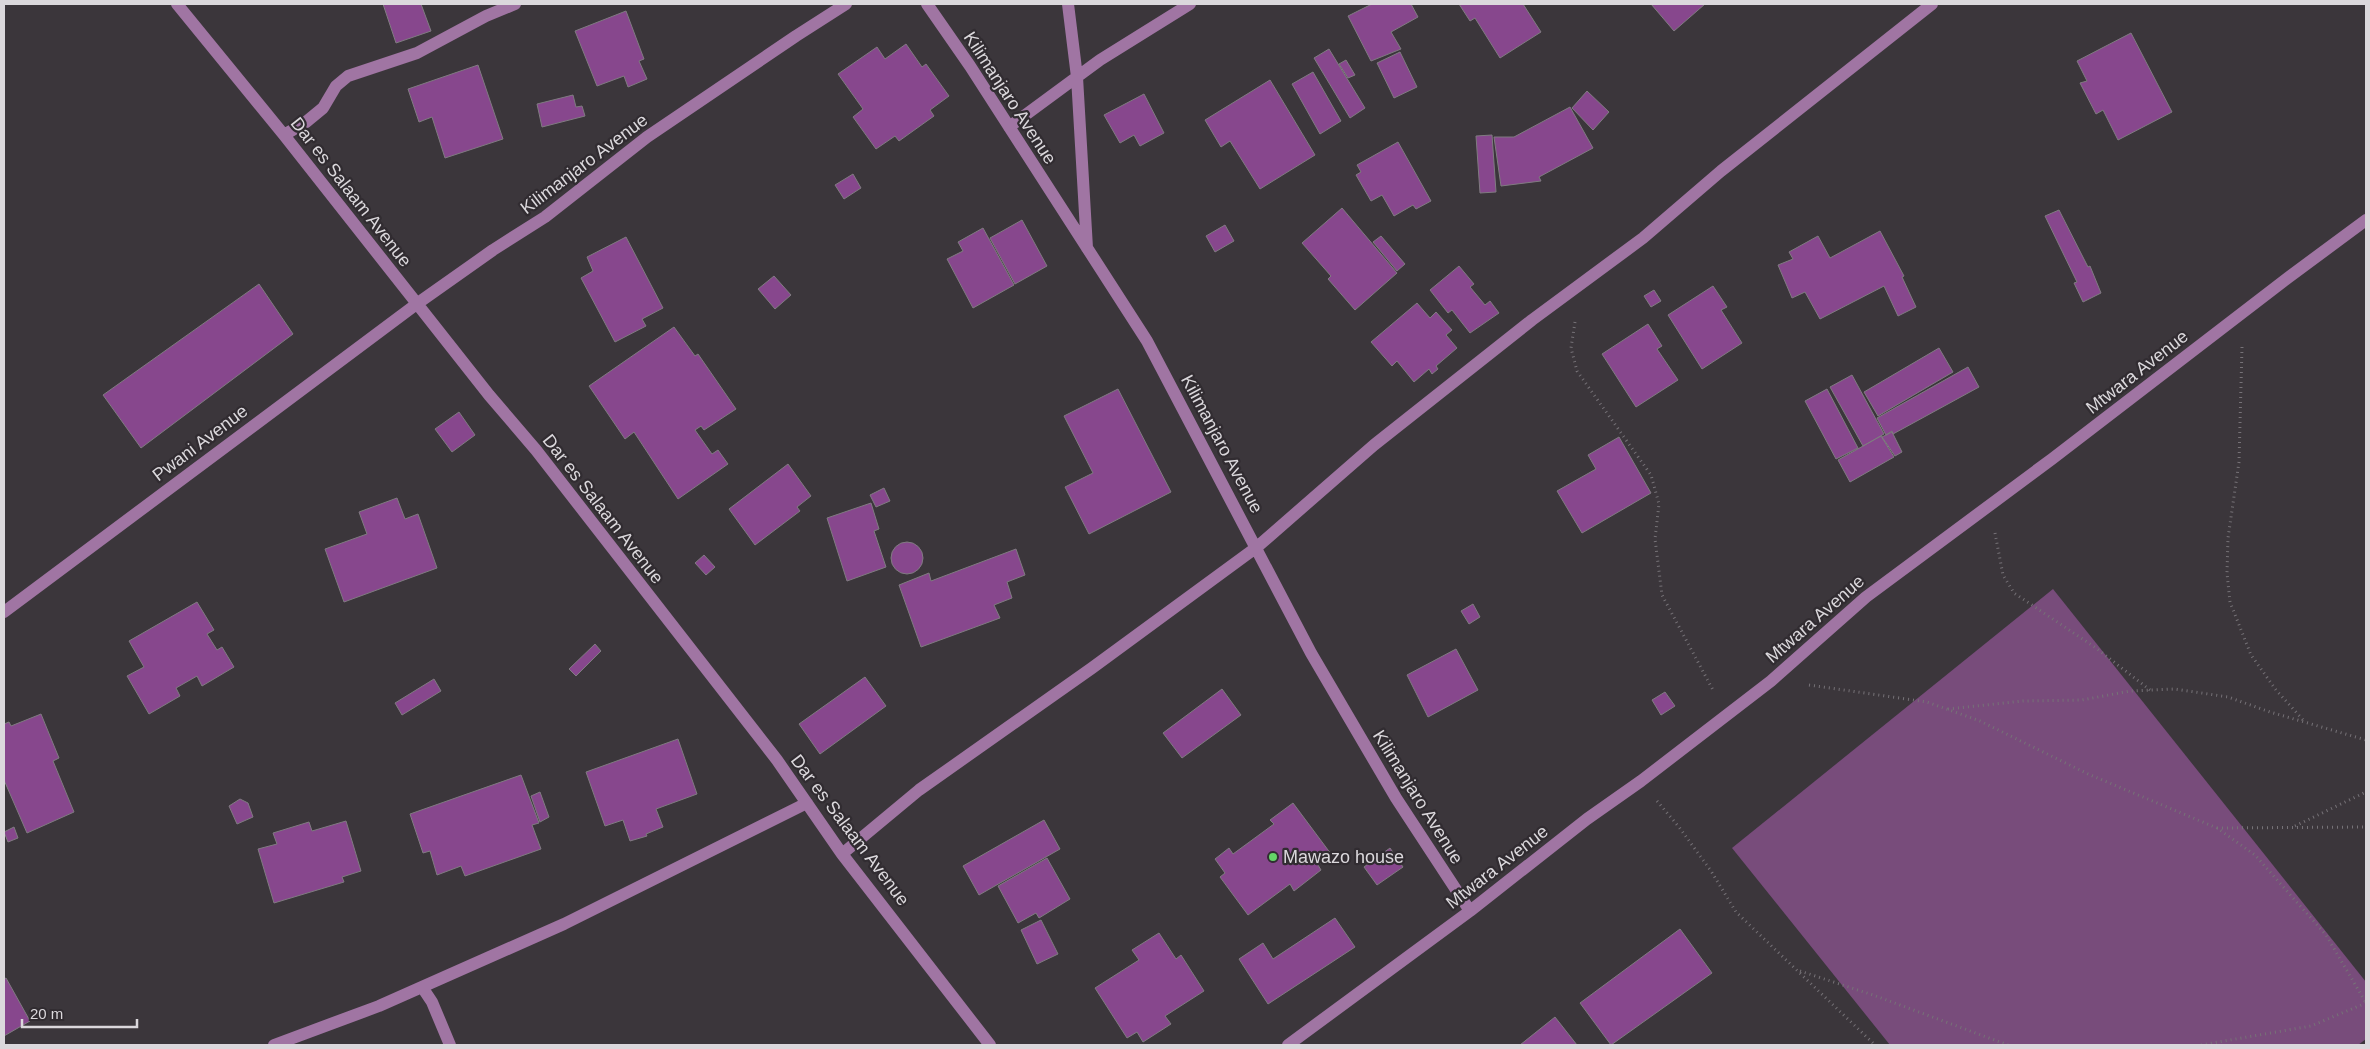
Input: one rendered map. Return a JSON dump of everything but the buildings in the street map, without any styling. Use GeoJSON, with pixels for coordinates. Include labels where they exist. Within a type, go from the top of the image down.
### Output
{"type":"FeatureCollection","features":[{"type":"Feature","properties":{"kind":"street","name":"Dar es Salaam Avenue"},"geometry":{"type":"LineString","coordinates":[[177,4],[284,135],[489,395],[536,450],[777,760],[842,854],[990,1045]]}},
{"type":"Feature","properties":{"kind":"street"},"geometry":{"type":"LineString","coordinates":[[284,135],[306,122],[323,108],[336,86],[348,76],[417,52],[486,16],[515,4]]}},
{"type":"Feature","properties":{"kind":"street","name":"Kilimanjaro Avenue"},"geometry":{"type":"LineString","coordinates":[[418,303],[493,250],[545,217],[647,137],[846,4]]}},
{"type":"Feature","properties":{"kind":"street","name":"Kilimanjaro Avenue"},"geometry":{"type":"LineString","coordinates":[[927,4],[970,66],[1147,341],[1311,653],[1396,798],[1470,911]]}},
{"type":"Feature","properties":{"kind":"street"},"geometry":{"type":"LineString","coordinates":[[1068,4],[1077,77],[1087,250]]}},
{"type":"Feature","properties":{"kind":"street"},"geometry":{"type":"LineString","coordinates":[[1009,127],[1077,77],[1190,4]]}},
{"type":"Feature","properties":{"kind":"street"},"geometry":{"type":"LineString","coordinates":[[842,854],[919,790],[1092,668],[1256,547],[1374,445],[1532,320],[1643,238],[1721,170],[1932,4]]}},
{"type":"Feature","properties":{"kind":"street","name":"Mtwara Avenue"},"geometry":{"type":"LineString","coordinates":[[1288,1045],[1470,911],[1587,819],[1641,781],[1771,681],[1866,597],[2366,220]]}},
{"type":"Feature","properties":{"kind":"street","name":"Pwani Avenue"},"geometry":{"type":"LineString","coordinates":[[4,612],[418,303]]}},
{"type":"Feature","properties":{"kind":"street"},"geometry":{"type":"LineString","coordinates":[[274,1045],[379,1006],[564,924],[807,803]]}},
{"type":"Feature","properties":{"kind":"street"},"geometry":{"type":"LineString","coordinates":[[422,987],[432,1002],[450,1045]]}},
{"type":"Feature","properties":{"kind":"path"},"geometry":{"type":"LineString","coordinates":[[1590,277],[1574,325],[1571,348],[1577,370],[1651,475],[1659,504],[1656,539],[1662,595],[1726,715]]}},
{"type":"Feature","properties":{"kind":"path"},"geometry":{"type":"LineString","coordinates":[[2243,312],[2239,462],[2228,538],[2227,574],[2230,602],[2251,655],[2276,690],[2305,722]]}},
{"type":"Feature","properties":{"kind":"path"},"geometry":{"type":"LineString","coordinates":[[1990,505],[2004,575],[2014,593],[2096,648],[2150,690]]}},
{"type":"Feature","properties":{"kind":"path"},"geometry":{"type":"LineString","coordinates":[[1771,681],[1884,694],[1928,702],[1980,721],[2088,774],[2217,828],[2255,855],[2326,935],[2366,1003],[2311,1026],[2201,1045]]}},
{"type":"Feature","properties":{"kind":"path"},"geometry":{"type":"LineString","coordinates":[[1946,709],[2023,701],[2082,700],[2175,688],[2228,697],[2366,740]]}},
{"type":"Feature","properties":{"kind":"path"},"geometry":{"type":"LineString","coordinates":[[1641,781],[1679,826],[1736,912],[1875,1045]]}},
{"type":"Feature","properties":{"kind":"path"},"geometry":{"type":"LineString","coordinates":[[2292,828],[2366,792]]}},
{"type":"Feature","properties":{"kind":"path"},"geometry":{"type":"LineString","coordinates":[[2217,828],[2366,827]]}},
{"type":"Feature","properties":{"kind":"path"},"geometry":{"type":"LineString","coordinates":[[1799,971],[1873,994],[2008,1045]]}},
{"type":"Feature","properties":{"kind":"shaded area"},"geometry":{"type":"Polygon","coordinates":[[[2053,589],[2366,982],[2366,1039],[2358,1045],[1890,1045],[1732,848],[2053,589]]]}},
{"type":"Feature","properties":{"kind":"place","name":"Mawazo house"},"geometry":{"type":"Point","coordinates":[1273,857]}}]}
